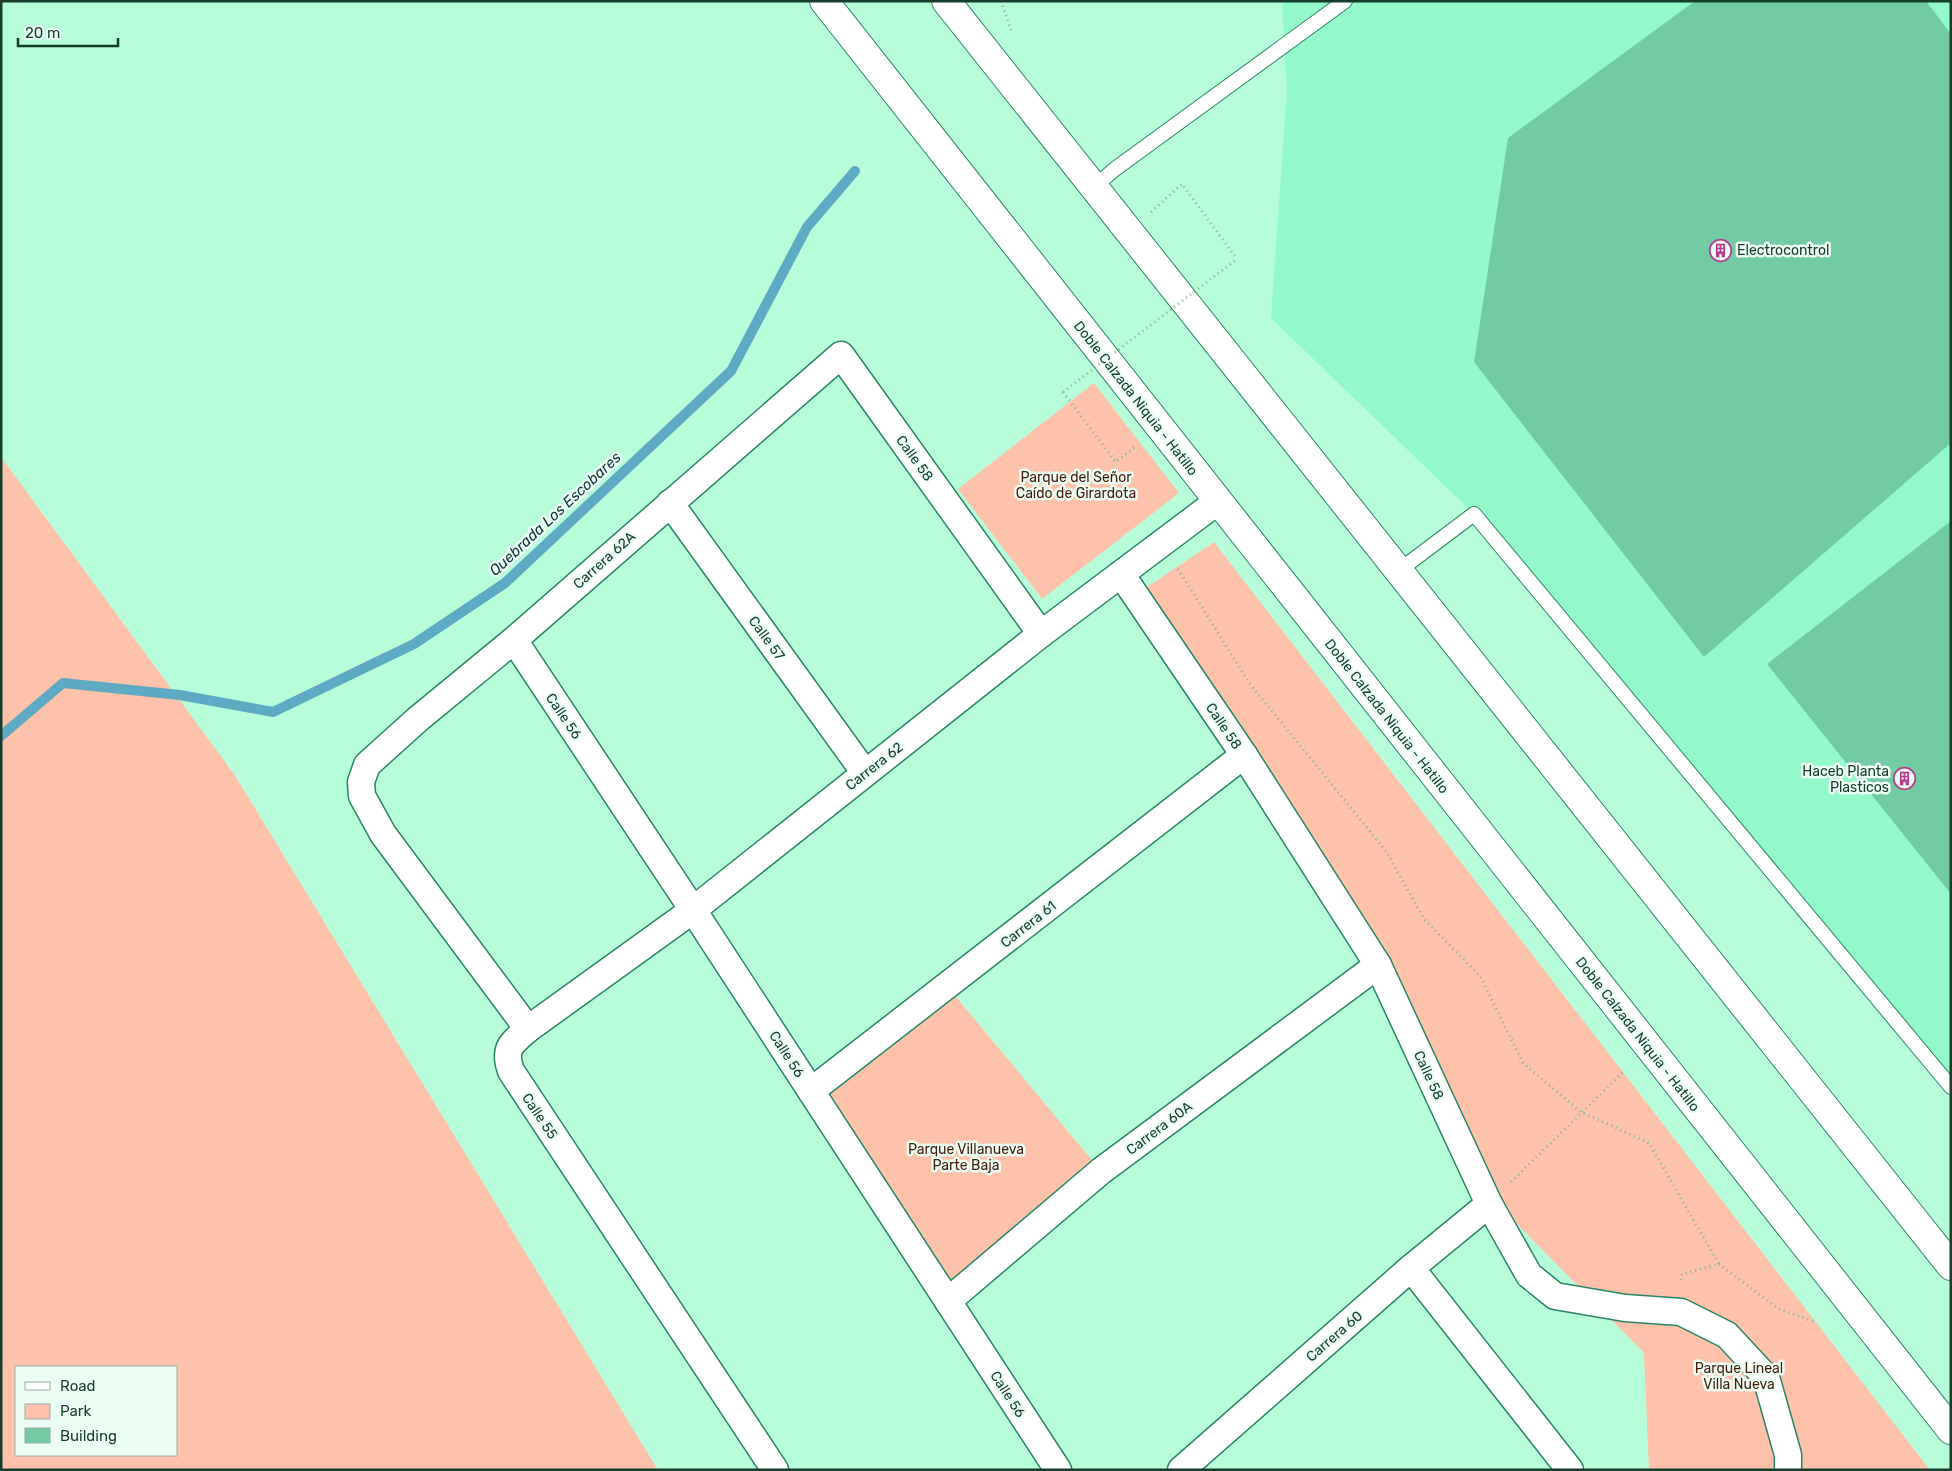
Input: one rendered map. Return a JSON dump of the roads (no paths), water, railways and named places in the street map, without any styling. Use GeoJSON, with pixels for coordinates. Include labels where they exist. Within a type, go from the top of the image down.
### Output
{"type":"FeatureCollection","features":[{"type":"Feature","properties":{"kind":"highway","name":"Doble Calzada Niquia - Hatillo"},"geometry":{"type":"LineString","coordinates":[[824,1],[1951,1430]]}},
{"type":"Feature","properties":{"kind":"highway"},"geometry":{"type":"LineString","coordinates":[[950,4],[1093,188],[1951,1266]]}},
{"type":"Feature","properties":{"kind":"street","name":"Carrera 62A"},"geometry":{"type":"LineString","coordinates":[[528,1029],[383,834],[362,796],[361,782],[367,765],[418,719],[514,640],[841,355]]}},
{"type":"Feature","properties":{"kind":"street","name":"Calle 58"},"geometry":{"type":"LineString","coordinates":[[841,355],[1041,634]]}},
{"type":"Feature","properties":{"kind":"street","name":"Carrera 62"},"geometry":{"type":"LineString","coordinates":[[528,1029],[694,910],[1041,634],[1218,501]]}},
{"type":"Feature","properties":{"kind":"street","name":"Calle 57"},"geometry":{"type":"LineString","coordinates":[[670,503],[865,773]]}},
{"type":"Feature","properties":{"kind":"street","name":"Calle 58"},"geometry":{"type":"LineString","coordinates":[[1121,574],[1244,755],[1378,965],[1489,1204],[1529,1275],[1555,1296],[1625,1308],[1681,1312],[1727,1335],[1766,1377],[1788,1455],[1788,1470]]}},
{"type":"Feature","properties":{"kind":"street","name":"Calle 56"},"geometry":{"type":"LineString","coordinates":[[514,640],[694,910],[1058,1470]]}},
{"type":"Feature","properties":{"kind":"street","name":"Carrera 61"},"geometry":{"type":"LineString","coordinates":[[811,1091],[1244,755]]}},
{"type":"Feature","properties":{"kind":"street","name":"Carrera 60A"},"geometry":{"type":"LineString","coordinates":[[948,1301],[1101,1171],[1378,965]]}},
{"type":"Feature","properties":{"kind":"street","name":"Calle 55"},"geometry":{"type":"LineString","coordinates":[[528,1029],[510,1045],[506,1058],[511,1071],[775,1470]]}},
{"type":"Feature","properties":{"kind":"street","name":"Carrera 60"},"geometry":{"type":"LineString","coordinates":[[1181,1470],[1411,1268],[1489,1204]]}},
{"type":"Feature","properties":{"kind":"street"},"geometry":{"type":"LineString","coordinates":[[1411,1268],[1570,1470]]}},
{"type":"Feature","properties":{"kind":"lane"},"geometry":{"type":"LineString","coordinates":[[1093,188],[1115,169],[1345,1]]}},
{"type":"Feature","properties":{"kind":"lane"},"geometry":{"type":"LineString","coordinates":[[1398,572],[1474,514],[1951,1087]]}},
{"type":"Feature","properties":{"kind":"waterway","name":"Quebrada Los Escobares"},"geometry":{"type":"LineString","coordinates":[[1,736],[63,683],[180,695],[273,712],[414,644],[505,583],[731,371],[807,227],[855,171]]}},
{"type":"Feature","properties":{"kind":"place","name":"Electrocontrol"},"geometry":{"type":"Point","coordinates":[1721,250]}},
{"type":"Feature","properties":{"kind":"place","name":"Haceb Planta Plasticos"},"geometry":{"type":"Point","coordinates":[1905,779]}},
{"type":"Feature","properties":{"kind":"park label","name":"Parque del Señor Caído de Girardota"},"geometry":{"type":"Point","coordinates":[1076,486]}},
{"type":"Feature","properties":{"kind":"park label","name":"Parque Villanueva Parte Baja"},"geometry":{"type":"Point","coordinates":[966,1158]}},
{"type":"Feature","properties":{"kind":"park label","name":"Parque Lineal Villa Nueva"},"geometry":{"type":"Point","coordinates":[1739,1376]}}]}
